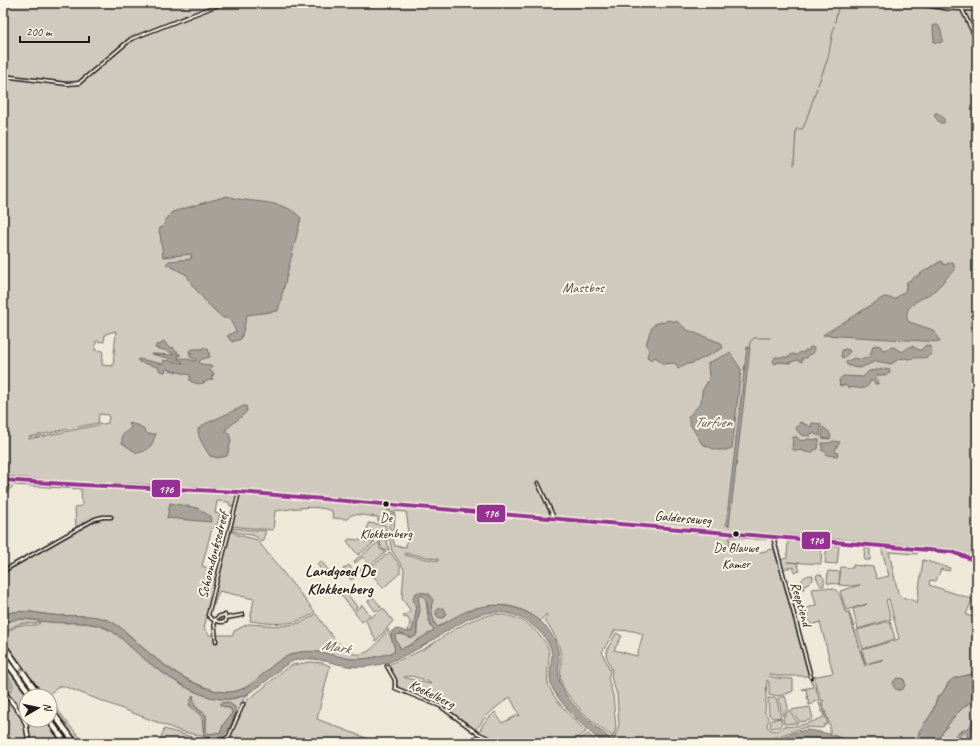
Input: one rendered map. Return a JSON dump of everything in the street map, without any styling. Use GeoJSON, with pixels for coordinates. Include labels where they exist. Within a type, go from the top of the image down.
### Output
{"type":"FeatureCollection","features":[{"type":"Feature","properties":{"kind":"highway"},"geometry":{"type":"LineString","coordinates":[[3,645],[34,688]]}},
{"type":"Feature","properties":{"kind":"highway"},"geometry":{"type":"LineString","coordinates":[[3,657],[26,688]]}},
{"type":"Feature","properties":{"kind":"highway"},"geometry":{"type":"LineString","coordinates":[[58,720],[75,743]]}},
{"type":"Feature","properties":{"kind":"highway"},"geometry":{"type":"LineString","coordinates":[[55,728],[66,743]]}},
{"type":"Feature","properties":{"kind":"street"},"geometry":{"type":"LineString","coordinates":[[3,76],[67,84],[79,83],[131,39],[223,3]]}},
{"type":"Feature","properties":{"kind":"street"},"geometry":{"type":"LineString","coordinates":[[917,3],[962,9],[977,9]]}},
{"type":"Feature","properties":{"kind":"street"},"geometry":{"type":"LineString","coordinates":[[962,9],[977,41]]}},
{"type":"Feature","properties":{"kind":"street"},"geometry":{"type":"LineString","coordinates":[[3,490],[6,487],[5,480]]}},
{"type":"Feature","properties":{"kind":"street","name":"Galderseweg"},"geometry":{"type":"LineString","coordinates":[[5,480],[70,485],[148,486],[239,492],[952,552],[977,561]]}},
{"type":"Feature","properties":{"kind":"street"},"geometry":{"type":"LineString","coordinates":[[538,483],[554,519]]}},
{"type":"Feature","properties":{"kind":"street","name":"Schoondonksedreef"},"geometry":{"type":"LineString","coordinates":[[226,618],[225,622],[214,620],[208,615],[239,492]]}},
{"type":"Feature","properties":{"kind":"street"},"geometry":{"type":"LineString","coordinates":[[3,571],[95,519],[111,517]]}},
{"type":"Feature","properties":{"kind":"street","name":"Reeptiend"},"geometry":{"type":"LineString","coordinates":[[773,537],[811,677]]}},
{"type":"Feature","properties":{"kind":"street","name":"Schoondonksedreef"},"geometry":{"type":"LineString","coordinates":[[214,620],[223,615],[226,618],[243,615]]}},
{"type":"Feature","properties":{"kind":"street","name":"Schoondonksedreef"},"geometry":{"type":"LineString","coordinates":[[214,620],[216,641]]}},
{"type":"Feature","properties":{"kind":"street","name":"Koekelberg"},"geometry":{"type":"LineString","coordinates":[[387,666],[395,680],[395,688],[440,706],[477,733],[499,743]]}},
{"type":"Feature","properties":{"kind":"street"},"geometry":{"type":"LineString","coordinates":[[3,690],[23,717],[29,743]]}},
{"type":"Feature","properties":{"kind":"street"},"geometry":{"type":"LineString","coordinates":[[206,743],[208,740],[221,741],[229,736],[243,704]]}},
{"type":"Feature","properties":{"kind":"green space","name":"Mastbos"},"geometry":{"type":"Polygon","coordinates":[[[3,3],[115,3],[115,5],[131,5],[131,3],[977,3],[977,559],[952,549],[806,536],[727,531],[727,534],[767,539],[730,537],[730,548],[762,552],[774,549],[809,676],[776,676],[769,673],[770,676],[776,678],[793,679],[793,691],[787,694],[775,696],[769,695],[769,682],[767,680],[765,713],[769,719],[767,725],[768,728],[776,731],[783,726],[809,723],[824,717],[819,703],[821,703],[828,724],[824,725],[824,727],[806,727],[757,743],[625,743],[615,736],[619,726],[617,694],[611,678],[612,670],[606,655],[616,633],[622,636],[614,650],[637,656],[643,634],[634,631],[615,630],[602,652],[610,671],[608,678],[613,695],[616,728],[613,737],[587,716],[565,691],[560,678],[561,657],[558,642],[544,620],[547,616],[546,614],[540,621],[527,612],[514,607],[501,605],[489,606],[463,614],[438,627],[433,617],[431,596],[425,593],[415,594],[416,613],[413,629],[411,632],[408,632],[410,622],[407,617],[405,618],[403,616],[411,611],[402,599],[404,569],[392,551],[388,532],[392,536],[395,546],[406,547],[408,524],[406,512],[396,511],[395,513],[390,512],[390,510],[388,510],[387,522],[378,521],[378,517],[356,514],[351,515],[347,519],[333,518],[332,511],[318,508],[275,511],[273,530],[231,526],[234,505],[230,506],[229,502],[217,501],[215,513],[220,514],[217,525],[212,528],[202,566],[218,571],[204,628],[209,635],[233,635],[234,631],[248,624],[280,626],[295,624],[303,622],[316,614],[331,635],[345,649],[352,653],[359,654],[367,652],[373,648],[388,629],[395,649],[394,652],[384,655],[357,659],[316,652],[301,652],[283,659],[258,679],[240,690],[229,692],[207,688],[187,679],[169,668],[151,655],[120,627],[104,619],[89,616],[51,615],[27,612],[15,612],[3,615],[3,573],[88,524],[104,518],[110,518],[111,516],[97,518],[76,527],[75,507],[82,506],[81,489],[14,485],[8,491],[3,493],[3,491],[9,483],[14,482],[82,486],[82,483],[3,476],[3,3]],[[116,331],[105,334],[104,342],[96,341],[95,350],[103,351],[102,365],[113,366],[116,331]],[[99,414],[98,423],[29,437],[29,439],[43,436],[44,438],[44,436],[108,423],[109,415],[99,414]],[[405,553],[405,555],[438,561],[438,559],[405,553]]]}},
{"type":"Feature","properties":{"kind":"green space"},"geometry":{"type":"Polygon","coordinates":[[[390,514],[395,514],[394,532],[389,528],[390,514]]]}},
{"type":"Feature","properties":{"kind":"green space"},"geometry":{"type":"Polygon","coordinates":[[[368,523],[386,525],[386,534],[376,539],[366,539],[368,523]]]}},
{"type":"Feature","properties":{"kind":"green space"},"geometry":{"type":"Polygon","coordinates":[[[230,528],[266,531],[262,542],[255,536],[238,533],[230,528]]]}},
{"type":"Feature","properties":{"kind":"green space"},"geometry":{"type":"Polygon","coordinates":[[[230,530],[238,535],[257,540],[315,612],[308,617],[292,622],[267,623],[250,621],[254,599],[219,591],[214,605],[212,606],[230,530]]]}},
{"type":"Feature","properties":{"kind":"green space"},"geometry":{"type":"Polygon","coordinates":[[[386,536],[389,550],[383,550],[380,544],[381,540],[386,536]]]}},
{"type":"Feature","properties":{"kind":"green space"},"geometry":{"type":"Polygon","coordinates":[[[349,539],[375,542],[358,555],[347,541],[349,539]]]}},
{"type":"Feature","properties":{"kind":"green space"},"geometry":{"type":"Polygon","coordinates":[[[788,541],[822,545],[821,564],[787,562],[797,563],[800,571],[794,573],[794,567],[782,569],[780,560],[787,558],[788,541]]]}},
{"type":"Feature","properties":{"kind":"green space"},"geometry":{"type":"Polygon","coordinates":[[[379,542],[380,549],[386,552],[362,572],[360,570],[368,564],[363,557],[355,563],[354,561],[379,542]]]}},
{"type":"Feature","properties":{"kind":"green space"},"geometry":{"type":"Polygon","coordinates":[[[827,545],[839,546],[837,564],[825,563],[827,545]]]}},
{"type":"Feature","properties":{"kind":"green space"},"geometry":{"type":"Polygon","coordinates":[[[881,547],[918,550],[917,554],[889,552],[898,593],[902,597],[915,601],[917,604],[923,560],[950,568],[949,571],[941,569],[936,581],[930,580],[929,585],[972,599],[966,615],[977,618],[977,673],[949,682],[942,694],[938,696],[932,713],[920,730],[916,743],[850,743],[847,741],[846,743],[843,743],[843,739],[830,734],[830,726],[822,702],[824,701],[822,701],[813,677],[833,673],[820,622],[811,625],[805,609],[816,605],[812,589],[828,588],[836,590],[839,593],[845,612],[848,612],[865,666],[867,664],[884,661],[883,659],[866,664],[862,650],[899,639],[889,599],[886,600],[891,619],[858,629],[853,609],[867,604],[846,610],[840,591],[860,585],[839,585],[841,567],[853,568],[853,565],[873,567],[877,579],[889,576],[881,547]],[[902,678],[893,685],[897,689],[903,689],[905,681],[902,678]]]}},
{"type":"Feature","properties":{"kind":"green space"},"geometry":{"type":"Polygon","coordinates":[[[865,548],[870,549],[870,560],[864,560],[865,548]]]}},
{"type":"Feature","properties":{"kind":"green space"},"geometry":{"type":"Polygon","coordinates":[[[390,552],[400,566],[400,573],[383,588],[368,569],[390,552]]]}},
{"type":"Feature","properties":{"kind":"green space"},"geometry":{"type":"Polygon","coordinates":[[[321,561],[330,572],[326,576],[317,564],[321,561]]]}},
{"type":"Feature","properties":{"kind":"green space"},"geometry":{"type":"Polygon","coordinates":[[[349,565],[357,576],[351,580],[343,569],[349,565]]]}},
{"type":"Feature","properties":{"kind":"green space"},"geometry":{"type":"Polygon","coordinates":[[[828,571],[840,572],[839,584],[827,583],[828,571]]]}},
{"type":"Feature","properties":{"kind":"green space"},"geometry":{"type":"Polygon","coordinates":[[[818,574],[824,578],[824,586],[821,586],[818,581],[816,576],[818,574]]]}},
{"type":"Feature","properties":{"kind":"green space"},"geometry":{"type":"Polygon","coordinates":[[[810,575],[813,576],[813,580],[803,586],[804,589],[802,589],[802,580],[810,575]]]}},
{"type":"Feature","properties":{"kind":"green space"},"geometry":{"type":"Polygon","coordinates":[[[346,592],[357,607],[353,610],[341,595],[346,592]]]}},
{"type":"Feature","properties":{"kind":"green space"},"geometry":{"type":"Polygon","coordinates":[[[421,595],[426,599],[429,619],[434,630],[401,649],[395,635],[417,634],[419,611],[418,597],[421,595]]]}},
{"type":"Feature","properties":{"kind":"green space"},"geometry":{"type":"Polygon","coordinates":[[[373,597],[381,607],[375,611],[368,601],[373,597]]]}},
{"type":"Feature","properties":{"kind":"green space"},"geometry":{"type":"Polygon","coordinates":[[[362,605],[370,615],[362,622],[354,612],[362,605]]]}},
{"type":"Feature","properties":{"kind":"green space"},"geometry":{"type":"Polygon","coordinates":[[[383,608],[393,621],[376,641],[366,621],[383,608]]]}},
{"type":"Feature","properties":{"kind":"green space"},"geometry":{"type":"Polygon","coordinates":[[[496,614],[509,616],[521,620],[532,627],[546,644],[549,651],[547,679],[552,693],[571,717],[586,732],[571,743],[503,743],[479,733],[483,724],[495,712],[502,723],[518,715],[520,716],[510,697],[491,712],[474,730],[443,706],[398,688],[396,681],[387,665],[424,649],[458,627],[486,616],[496,614]],[[411,676],[404,677],[431,684],[426,680],[411,676]]]}},
{"type":"Feature","properties":{"kind":"green space"},"geometry":{"type":"Polygon","coordinates":[[[25,619],[57,623],[86,623],[100,626],[112,631],[158,669],[189,689],[200,694],[222,699],[232,699],[249,694],[244,698],[235,721],[226,737],[223,739],[213,739],[221,737],[232,723],[235,715],[228,702],[220,705],[231,709],[232,713],[223,725],[221,732],[217,734],[209,734],[206,732],[206,715],[190,702],[202,717],[204,736],[206,737],[180,731],[63,686],[57,688],[38,688],[3,640],[3,636],[17,626],[35,625],[40,623],[21,623],[14,626],[3,634],[3,624],[11,620],[25,619]]]}},
{"type":"Feature","properties":{"kind":"green space"},"geometry":{"type":"Polygon","coordinates":[[[890,621],[895,639],[863,649],[857,630],[890,621]]]}},
{"type":"Feature","properties":{"kind":"green space"},"geometry":{"type":"Polygon","coordinates":[[[3,659],[24,688],[18,688],[18,708],[8,694],[12,689],[13,684],[3,669],[3,659]]]}},
{"type":"Feature","properties":{"kind":"green space"},"geometry":{"type":"Polygon","coordinates":[[[310,662],[323,663],[330,666],[317,719],[379,743],[208,743],[224,741],[228,738],[247,700],[285,669],[292,665],[310,662]]]}},
{"type":"Feature","properties":{"kind":"green space"},"geometry":{"type":"Polygon","coordinates":[[[3,672],[11,684],[7,692],[3,688],[3,672]]]}},
{"type":"Feature","properties":{"kind":"green space"},"geometry":{"type":"Polygon","coordinates":[[[810,679],[815,686],[820,701],[813,702],[813,704],[809,705],[806,689],[802,689],[813,687],[810,679]]]}},
{"type":"Feature","properties":{"kind":"green space"},"geometry":{"type":"Polygon","coordinates":[[[3,694],[18,714],[18,728],[24,728],[27,743],[3,743],[3,694]]]}},
{"type":"Feature","properties":{"kind":"green space"},"geometry":{"type":"Polygon","coordinates":[[[785,696],[788,707],[783,716],[778,698],[785,696]]]}},
{"type":"Feature","properties":{"kind":"green space"},"geometry":{"type":"Polygon","coordinates":[[[977,696],[977,743],[935,743],[956,714],[977,696]]]}},
{"type":"Feature","properties":{"kind":"green space"},"geometry":{"type":"Polygon","coordinates":[[[768,698],[776,698],[781,717],[773,718],[769,715],[768,698]]]}},
{"type":"Feature","properties":{"kind":"green space"},"geometry":{"type":"Polygon","coordinates":[[[810,707],[813,718],[800,722],[791,710],[810,707]]]}},
{"type":"Feature","properties":{"kind":"green space"},"geometry":{"type":"Polygon","coordinates":[[[58,710],[85,743],[79,743],[58,715],[58,710]]]}},
{"type":"Feature","properties":{"kind":"green space"},"geometry":{"type":"Polygon","coordinates":[[[789,710],[798,723],[784,724],[783,718],[789,710]]]}},
{"type":"Feature","properties":{"kind":"green space"},"geometry":{"type":"Polygon","coordinates":[[[781,718],[782,723],[779,727],[770,727],[771,720],[781,718]]]}},
{"type":"Feature","properties":{"kind":"green space"},"geometry":{"type":"Polygon","coordinates":[[[27,728],[53,728],[65,743],[31,743],[27,728]]]}},
{"type":"Feature","properties":{"kind":"green space"},"geometry":{"type":"Polygon","coordinates":[[[164,729],[203,740],[204,743],[159,743],[164,729]]]}},
{"type":"Feature","properties":{"kind":"green space"},"geometry":{"type":"Polygon","coordinates":[[[588,734],[598,743],[575,743],[588,734]]]}},
{"type":"Feature","properties":{"kind":"green space"},"geometry":{"type":"Polygon","coordinates":[[[806,740],[815,740],[825,743],[793,743],[806,740]]]}},
{"type":"Feature","properties":{"kind":"water"},"geometry":{"type":"Polygon","coordinates":[[[938,25],[942,33],[942,42],[937,43],[934,42],[933,26],[938,25]]]}},
{"type":"Feature","properties":{"kind":"water"},"geometry":{"type":"Polygon","coordinates":[[[935,113],[942,117],[944,123],[940,123],[935,117],[935,113]]]}},
{"type":"Feature","properties":{"kind":"water"},"geometry":{"type":"Polygon","coordinates":[[[227,196],[276,204],[294,212],[301,218],[278,311],[247,315],[241,339],[232,342],[227,336],[236,331],[229,318],[223,318],[209,305],[192,285],[187,275],[166,264],[169,261],[191,259],[191,254],[163,257],[159,233],[160,228],[163,227],[165,221],[172,212],[227,196]]]}},
{"type":"Feature","properties":{"kind":"water"},"geometry":{"type":"Polygon","coordinates":[[[941,261],[944,265],[953,262],[955,270],[935,290],[911,305],[907,315],[909,322],[933,330],[940,342],[823,335],[884,297],[895,299],[905,291],[907,282],[941,261]]]}},
{"type":"Feature","properties":{"kind":"water"},"geometry":{"type":"Polygon","coordinates":[[[667,320],[678,322],[687,330],[721,343],[723,348],[678,369],[678,366],[674,363],[663,364],[655,357],[652,360],[647,357],[649,349],[646,345],[650,331],[655,324],[661,322],[664,323],[667,320]]]}},
{"type":"Feature","properties":{"kind":"water"},"geometry":{"type":"Polygon","coordinates":[[[164,341],[169,348],[173,347],[175,351],[178,351],[176,353],[180,354],[180,356],[178,359],[182,358],[196,361],[196,359],[190,357],[192,353],[191,352],[190,354],[189,351],[192,349],[202,349],[204,347],[208,349],[210,357],[202,359],[199,362],[201,364],[212,366],[210,371],[214,373],[213,376],[211,376],[213,379],[197,384],[190,381],[190,375],[166,369],[165,372],[160,371],[158,367],[139,362],[139,360],[137,360],[140,359],[162,364],[164,363],[163,360],[167,361],[169,359],[170,361],[183,363],[182,361],[151,354],[175,355],[168,351],[155,348],[156,345],[161,344],[164,341]]]}},
{"type":"Feature","properties":{"kind":"water"},"geometry":{"type":"Polygon","coordinates":[[[926,345],[931,347],[932,352],[925,358],[899,359],[891,364],[876,361],[860,368],[847,365],[846,362],[854,358],[861,359],[868,357],[873,346],[880,346],[883,350],[894,347],[902,352],[912,346],[921,350],[926,345]]]}},
{"type":"Feature","properties":{"kind":"water"},"geometry":{"type":"Polygon","coordinates":[[[747,347],[750,348],[729,526],[726,525],[747,347]]]}},
{"type":"Feature","properties":{"kind":"water"},"geometry":{"type":"Polygon","coordinates":[[[810,347],[814,348],[814,352],[808,355],[807,358],[802,358],[802,362],[797,360],[788,363],[779,362],[775,364],[773,362],[775,357],[789,357],[792,354],[797,355],[800,352],[804,353],[805,350],[809,350],[810,347]]]}},
{"type":"Feature","properties":{"kind":"water"},"geometry":{"type":"Polygon","coordinates":[[[842,350],[849,350],[850,352],[843,358],[841,357],[842,350]]]}},
{"type":"Feature","properties":{"kind":"water","name":"Turfven"},"geometry":{"type":"Polygon","coordinates":[[[730,353],[741,369],[732,448],[726,450],[716,450],[702,444],[690,424],[688,417],[701,403],[702,391],[709,379],[708,363],[730,353]]]}},
{"type":"Feature","properties":{"kind":"water"},"geometry":{"type":"Polygon","coordinates":[[[890,370],[890,373],[886,375],[878,375],[876,377],[878,384],[875,384],[871,380],[867,387],[864,388],[848,388],[846,385],[840,386],[839,380],[843,376],[863,377],[869,371],[890,370]]]}},
{"type":"Feature","properties":{"kind":"water"},"geometry":{"type":"Polygon","coordinates":[[[246,406],[247,411],[226,429],[226,432],[229,433],[231,441],[227,456],[218,458],[210,456],[200,440],[198,429],[205,424],[246,406]]]}},
{"type":"Feature","properties":{"kind":"water"},"geometry":{"type":"Polygon","coordinates":[[[800,422],[811,427],[812,423],[821,424],[820,436],[813,433],[810,434],[810,436],[801,435],[796,429],[800,422]]]}},
{"type":"Feature","properties":{"kind":"water"},"geometry":{"type":"Polygon","coordinates":[[[129,423],[140,426],[148,434],[156,434],[148,449],[137,453],[122,443],[122,435],[131,428],[129,423]]]}},
{"type":"Feature","properties":{"kind":"water"},"geometry":{"type":"Polygon","coordinates":[[[823,427],[829,432],[831,436],[830,439],[822,438],[823,427]]]}},
{"type":"Feature","properties":{"kind":"water"},"geometry":{"type":"Polygon","coordinates":[[[793,437],[797,437],[802,441],[807,439],[819,440],[818,449],[814,450],[812,453],[801,450],[796,451],[792,449],[793,437]]]}},
{"type":"Feature","properties":{"kind":"water"},"geometry":{"type":"Polygon","coordinates":[[[833,441],[840,442],[835,452],[838,453],[837,456],[827,455],[825,451],[822,451],[822,443],[830,443],[833,441]]]}},
{"type":"Feature","properties":{"kind":"water"},"geometry":{"type":"Polygon","coordinates":[[[170,503],[197,508],[210,516],[211,522],[167,518],[170,503]]]}},
{"type":"Feature","properties":{"kind":"water"},"geometry":{"type":"Polygon","coordinates":[[[418,592],[429,594],[433,600],[431,607],[434,623],[438,627],[456,616],[476,608],[488,606],[513,607],[525,611],[535,617],[545,625],[552,635],[557,647],[559,657],[559,678],[565,694],[578,710],[598,729],[610,739],[614,739],[621,743],[603,742],[590,732],[565,707],[551,684],[550,673],[552,654],[547,641],[531,624],[518,616],[511,614],[499,612],[488,613],[466,620],[422,647],[379,665],[358,667],[314,659],[300,659],[293,661],[251,692],[230,699],[211,697],[200,694],[188,688],[164,674],[143,658],[121,638],[106,628],[85,623],[57,623],[26,619],[9,621],[3,624],[4,615],[21,611],[58,616],[87,616],[108,620],[127,633],[169,668],[187,680],[217,691],[230,692],[240,690],[250,685],[283,658],[301,652],[308,651],[352,659],[363,659],[394,652],[395,647],[391,637],[392,631],[397,629],[408,632],[412,631],[416,613],[413,598],[418,592]],[[421,595],[418,597],[420,610],[416,636],[412,638],[401,634],[395,635],[401,649],[434,630],[431,627],[426,599],[421,595]]]}},
{"type":"Feature","properties":{"kind":"water"},"geometry":{"type":"Polygon","coordinates":[[[441,608],[446,613],[441,618],[436,613],[441,608]]]}},
{"type":"Feature","properties":{"kind":"water"},"geometry":{"type":"Polygon","coordinates":[[[977,673],[977,696],[956,714],[935,743],[916,743],[920,730],[932,713],[938,696],[942,694],[949,682],[954,678],[977,673]]]}},
{"type":"Feature","properties":{"kind":"water"},"geometry":{"type":"Polygon","coordinates":[[[901,678],[904,679],[904,689],[897,690],[894,689],[893,682],[894,679],[901,678]]]}},
{"type":"Feature","properties":{"kind":"water"},"geometry":{"type":"Polygon","coordinates":[[[193,695],[195,706],[206,715],[206,732],[209,734],[221,732],[223,725],[232,713],[231,709],[220,705],[221,703],[228,702],[235,707],[235,715],[226,733],[215,739],[204,736],[202,717],[189,705],[193,695]]]}},
{"type":"Feature","properties":{"kind":"water"},"geometry":{"type":"Polygon","coordinates":[[[977,715],[977,723],[971,730],[971,737],[968,739],[967,733],[962,734],[958,737],[955,743],[949,743],[958,733],[970,727],[973,719],[977,715]]]}},
{"type":"Feature","properties":{"kind":"water"},"geometry":{"type":"Polygon","coordinates":[[[806,730],[820,732],[843,739],[843,743],[809,737],[782,743],[765,743],[793,733],[806,730]]]}},
{"type":"Feature","properties":{"kind":"waterway"},"geometry":{"type":"LineString","coordinates":[[835,22],[839,3]]}},
{"type":"Feature","properties":{"kind":"waterway"},"geometry":{"type":"LineString","coordinates":[[818,85],[828,58],[834,26]]}},
{"type":"Feature","properties":{"kind":"waterway"},"geometry":{"type":"LineString","coordinates":[[794,165],[796,129],[802,129],[804,126],[817,88]]}},
{"type":"Feature","properties":{"kind":"waterway"},"geometry":{"type":"LineString","coordinates":[[749,347],[750,342],[754,338],[770,338]]}},
{"type":"Feature","properties":{"kind":"waterway"},"geometry":{"type":"LineString","coordinates":[[849,611],[865,664]]}},
{"type":"Feature","properties":{"kind":"transit line","name":"176"},"geometry":{"type":"LineString","coordinates":[[3,480],[239,492],[952,552],[977,561]]}},
{"type":"Feature","properties":{"kind":"place","name":"De Klokkenberg"},"geometry":{"type":"Point","coordinates":[386,504]}},
{"type":"Feature","properties":{"kind":"place","name":"De Blauwe Kamer"},"geometry":{"type":"Point","coordinates":[736,534]}},
{"type":"Feature","properties":{"kind":"district","name":"Landgoed De Klokkenberg"},"geometry":{"type":"Point","coordinates":[340,580]}},
{"type":"Feature","properties":{"kind":"water label","name":"Mark"},"geometry":{"type":"Point","coordinates":[336,647]}}]}
